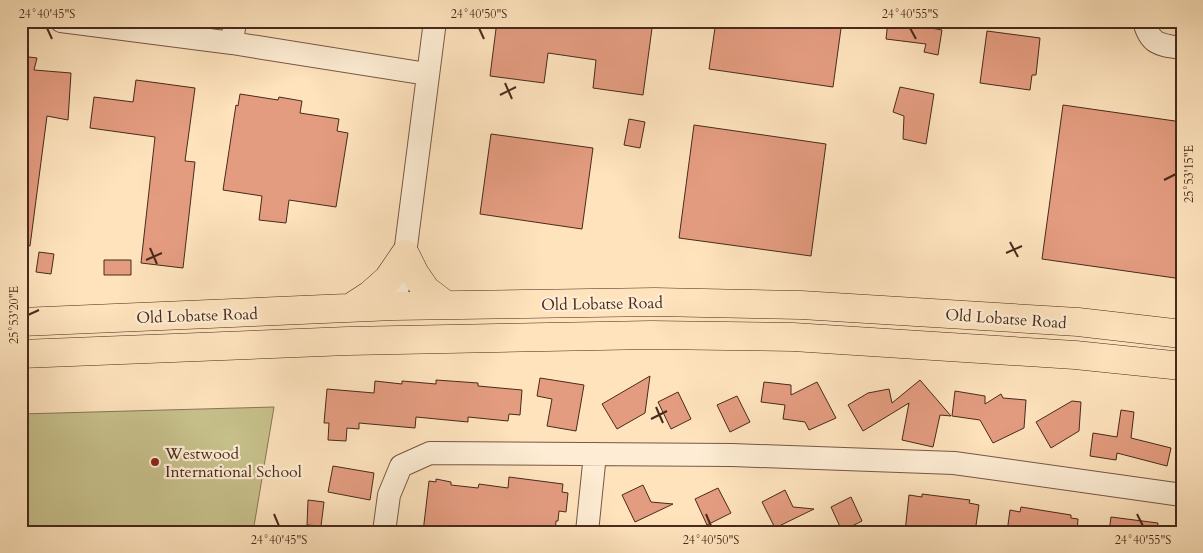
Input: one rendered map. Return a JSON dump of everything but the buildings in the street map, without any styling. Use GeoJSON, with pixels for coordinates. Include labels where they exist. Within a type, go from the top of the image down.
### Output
{"type":"FeatureCollection","features":[{"type":"Feature","properties":{"kind":"main road"},"geometry":{"type":"LineString","coordinates":[[350,308],[370,295],[388,279],[405,254],[426,290],[446,305]]}},
{"type":"Feature","properties":{"kind":"main road","name":"Old Lobatse Road"},"geometry":{"type":"LineString","coordinates":[[21,322],[394,306],[655,302],[801,305],[1078,322],[1182,334]]}},
{"type":"Feature","properties":{"kind":"main road"},"geometry":{"type":"LineString","coordinates":[[348,341],[394,306],[418,341]]}},
{"type":"Feature","properties":{"kind":"main road","name":"Old Lobatse Road"},"geometry":{"type":"LineString","coordinates":[[21,354],[348,341],[651,335],[793,336],[1075,355],[1182,366]]}},
{"type":"Feature","properties":{"kind":"street"},"geometry":{"type":"LineString","coordinates":[[61,21],[232,43],[427,74]]}},
{"type":"Feature","properties":{"kind":"street"},"geometry":{"type":"LineString","coordinates":[[232,43],[235,21]]}},
{"type":"Feature","properties":{"kind":"street"},"geometry":{"type":"LineString","coordinates":[[394,306],[405,254],[435,21]]}},
{"type":"Feature","properties":{"kind":"street"},"geometry":{"type":"LineString","coordinates":[[1144,21],[1146,29],[1155,42],[1182,48]]}},
{"type":"Feature","properties":{"kind":"street"},"geometry":{"type":"LineString","coordinates":[[384,532],[389,495],[401,466],[430,453],[732,455],[954,463],[1182,495]]}},
{"type":"Feature","properties":{"kind":"street"},"geometry":{"type":"LineString","coordinates":[[587,532],[595,454]]}},
{"type":"Feature","properties":{"kind":"shaded area","name":"Westwood International School"},"geometry":{"type":"Polygon","coordinates":[[[274,407],[253,532],[21,532],[21,414],[274,407]]]}},
{"type":"Feature","properties":{"kind":"place","name":"Westwood International School"},"geometry":{"type":"Point","coordinates":[155,462]}}]}
